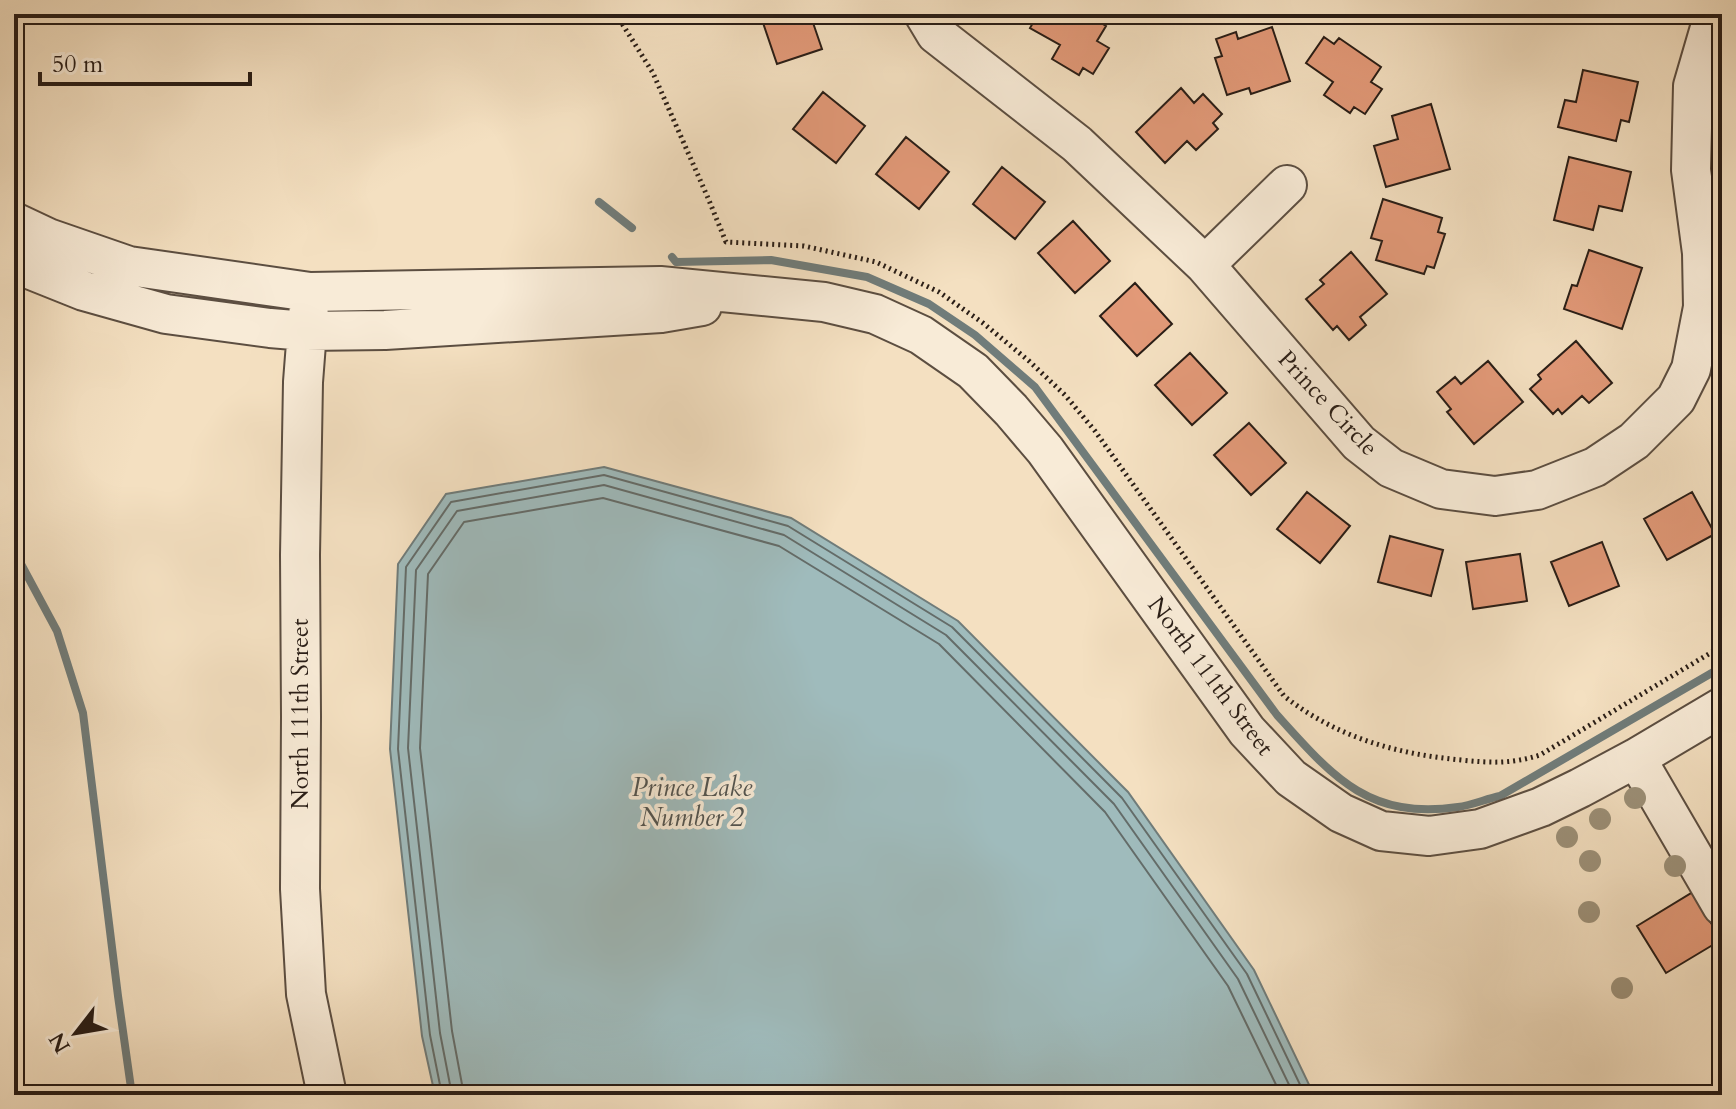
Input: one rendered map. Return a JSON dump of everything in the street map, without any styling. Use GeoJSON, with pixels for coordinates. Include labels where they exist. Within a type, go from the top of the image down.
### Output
{"type":"FeatureCollection","features":[{"type":"Feature","properties":{"kind":"street","name":"Prince Circle"},"geometry":{"type":"LineString","coordinates":[[924,14],[936,34],[1077,144],[1205,265],[1359,443],[1391,468],[1441,489],[1495,496],[1537,490],[1595,467],[1634,441],[1676,399],[1693,360],[1703,307],[1702,253],[1691,170],[1693,86],[1714,14]]}},
{"type":"Feature","properties":{"kind":"street"},"geometry":{"type":"LineString","coordinates":[[1205,265],[1287,185]]}},
{"type":"Feature","properties":{"kind":"street"},"geometry":{"type":"LineString","coordinates":[[14,222],[48,238],[129,266],[310,292]]}},
{"type":"Feature","properties":{"kind":"street"},"geometry":{"type":"LineString","coordinates":[[14,263],[84,291],[166,314],[306,331]]}},
{"type":"Feature","properties":{"kind":"street","name":"North 111th Street"},"geometry":{"type":"LineString","coordinates":[[327,1095],[306,994],[300,889],[300,555],[303,382],[310,292],[660,286],[824,302],[875,314],[921,335],[973,371],[1045,450],[1247,731],[1291,778],[1341,813],[1381,831],[1429,836],[1480,829],[1541,807],[1636,758],[1722,707]]}},
{"type":"Feature","properties":{"kind":"street","name":"North 111th Street"},"geometry":{"type":"LineString","coordinates":[[306,331],[385,330],[661,313],[772,296]]}},
{"type":"Feature","properties":{"kind":"street"},"geometry":{"type":"LineString","coordinates":[[1636,758],[1722,906]]}},
{"type":"Feature","properties":{"kind":"path"},"geometry":{"type":"LineString","coordinates":[[616,14],[653,73],[726,242],[804,246],[876,262],[939,292],[983,323],[1029,361],[1075,407],[1284,696],[1323,723],[1360,739],[1420,756],[1493,763],[1518,762],[1540,755],[1722,646]]}},
{"type":"Feature","properties":{"kind":"water","name":"Prince Lake Number 2"},"geometry":{"type":"Polygon","coordinates":[[[604,467],[791,518],[958,621],[1128,792],[1254,970],[1314,1095],[435,1095],[422,1036],[390,749],[398,564],[446,494],[604,467]]]}},
{"type":"Feature","properties":{"kind":"building"},"geometry":{"type":"Polygon","coordinates":[[[760,14],[810,14],[822,49],[777,64],[760,14]]]}},
{"type":"Feature","properties":{"kind":"building"},"geometry":{"type":"Polygon","coordinates":[[[1038,14],[1086,14],[1106,26],[1097,41],[1109,48],[1093,74],[1083,68],[1079,75],[1052,59],[1060,45],[1030,28],[1038,14]]]}},
{"type":"Feature","properties":{"kind":"building"},"geometry":{"type":"Polygon","coordinates":[[[1272,27],[1290,81],[1251,94],[1249,88],[1227,95],[1215,58],[1222,56],[1216,39],[1236,32],[1238,39],[1272,27]]]}},
{"type":"Feature","properties":{"kind":"building"},"geometry":{"type":"Polygon","coordinates":[[[1324,37],[1334,44],[1339,38],[1381,67],[1371,82],[1382,89],[1365,114],[1354,107],[1350,113],[1324,95],[1333,82],[1306,63],[1324,37]]]}},
{"type":"Feature","properties":{"kind":"building"},"geometry":{"type":"Polygon","coordinates":[[[1583,70],[1638,82],[1629,122],[1621,120],[1616,141],[1558,127],[1565,100],[1576,102],[1583,70]]]}},
{"type":"Feature","properties":{"kind":"building"},"geometry":{"type":"Polygon","coordinates":[[[1181,88],[1194,103],[1203,94],[1222,114],[1213,123],[1218,129],[1196,150],[1187,141],[1165,163],[1136,132],[1181,88]]]}},
{"type":"Feature","properties":{"kind":"building"},"geometry":{"type":"Polygon","coordinates":[[[823,92],[865,126],[836,163],[793,129],[823,92]]]}},
{"type":"Feature","properties":{"kind":"building"},"geometry":{"type":"Polygon","coordinates":[[[1431,104],[1450,169],[1386,187],[1374,146],[1398,139],[1392,116],[1431,104]]]}},
{"type":"Feature","properties":{"kind":"building"},"geometry":{"type":"Polygon","coordinates":[[[906,137],[949,172],[919,209],[876,174],[906,137]]]}},
{"type":"Feature","properties":{"kind":"building"},"geometry":{"type":"Polygon","coordinates":[[[1569,157],[1631,172],[1622,211],[1599,206],[1593,230],[1554,220],[1569,157]]]}},
{"type":"Feature","properties":{"kind":"building"},"geometry":{"type":"Polygon","coordinates":[[[1002,167],[1045,202],[1015,239],[973,204],[1002,167]]]}},
{"type":"Feature","properties":{"kind":"building"},"geometry":{"type":"Polygon","coordinates":[[[1383,199],[1442,218],[1438,232],[1445,234],[1434,268],[1427,266],[1424,274],[1376,260],[1382,241],[1371,238],[1383,199]]]}},
{"type":"Feature","properties":{"kind":"building"},"geometry":{"type":"Polygon","coordinates":[[[1073,221],[1110,261],[1075,293],[1038,253],[1073,221]]]}},
{"type":"Feature","properties":{"kind":"building"},"geometry":{"type":"Polygon","coordinates":[[[1589,250],[1642,268],[1622,329],[1564,309],[1572,285],[1577,286],[1589,250]]]}},
{"type":"Feature","properties":{"kind":"building"},"geometry":{"type":"Polygon","coordinates":[[[1351,252],[1387,294],[1360,317],[1366,325],[1349,340],[1337,326],[1333,330],[1306,299],[1324,284],[1320,280],[1351,252]]]}},
{"type":"Feature","properties":{"kind":"building"},"geometry":{"type":"Polygon","coordinates":[[[1135,283],[1172,324],[1137,356],[1100,316],[1135,283]]]}},
{"type":"Feature","properties":{"kind":"building"},"geometry":{"type":"Polygon","coordinates":[[[1576,341],[1612,383],[1589,403],[1582,396],[1562,414],[1558,409],[1553,414],[1530,389],[1541,379],[1538,375],[1576,341]]]}},
{"type":"Feature","properties":{"kind":"building"},"geometry":{"type":"Polygon","coordinates":[[[1190,353],[1227,393],[1192,425],[1155,385],[1190,353]]]}},
{"type":"Feature","properties":{"kind":"building"},"geometry":{"type":"Polygon","coordinates":[[[1488,361],[1523,402],[1474,444],[1447,412],[1451,409],[1437,392],[1455,377],[1461,384],[1488,361]]]}},
{"type":"Feature","properties":{"kind":"building"},"geometry":{"type":"Polygon","coordinates":[[[1249,423],[1286,463],[1251,495],[1214,455],[1249,423]]]}},
{"type":"Feature","properties":{"kind":"building"},"geometry":{"type":"Polygon","coordinates":[[[1307,492],[1350,526],[1320,563],[1277,529],[1307,492]]]}},
{"type":"Feature","properties":{"kind":"building"},"geometry":{"type":"Polygon","coordinates":[[[1692,492],[1715,534],[1667,560],[1644,519],[1692,492]]]}},
{"type":"Feature","properties":{"kind":"building"},"geometry":{"type":"Polygon","coordinates":[[[1390,536],[1443,550],[1431,596],[1378,582],[1390,536]]]}},
{"type":"Feature","properties":{"kind":"building"},"geometry":{"type":"Polygon","coordinates":[[[1602,542],[1619,586],[1569,606],[1551,562],[1602,542]]]}},
{"type":"Feature","properties":{"kind":"building"},"geometry":{"type":"Polygon","coordinates":[[[1520,554],[1527,601],[1473,609],[1466,562],[1520,554]]]}},
{"type":"Feature","properties":{"kind":"building"},"geometry":{"type":"Polygon","coordinates":[[[1693,892],[1721,940],[1666,973],[1637,926],[1693,892]]]}},
{"type":"Feature","properties":{"kind":"waterway"},"geometry":{"type":"LineString","coordinates":[[599,202],[632,228]]}},
{"type":"Feature","properties":{"kind":"waterway"},"geometry":{"type":"LineString","coordinates":[[672,257],[676,262],[771,260],[867,277],[929,304],[975,335],[1035,387],[1277,715],[1335,774],[1354,789],[1376,800],[1399,807],[1427,809],[1463,806],[1500,796],[1722,667]]}},
{"type":"Feature","properties":{"kind":"waterway"},"geometry":{"type":"LineString","coordinates":[[14,551],[57,631],[83,713],[132,1095]]}}]}
